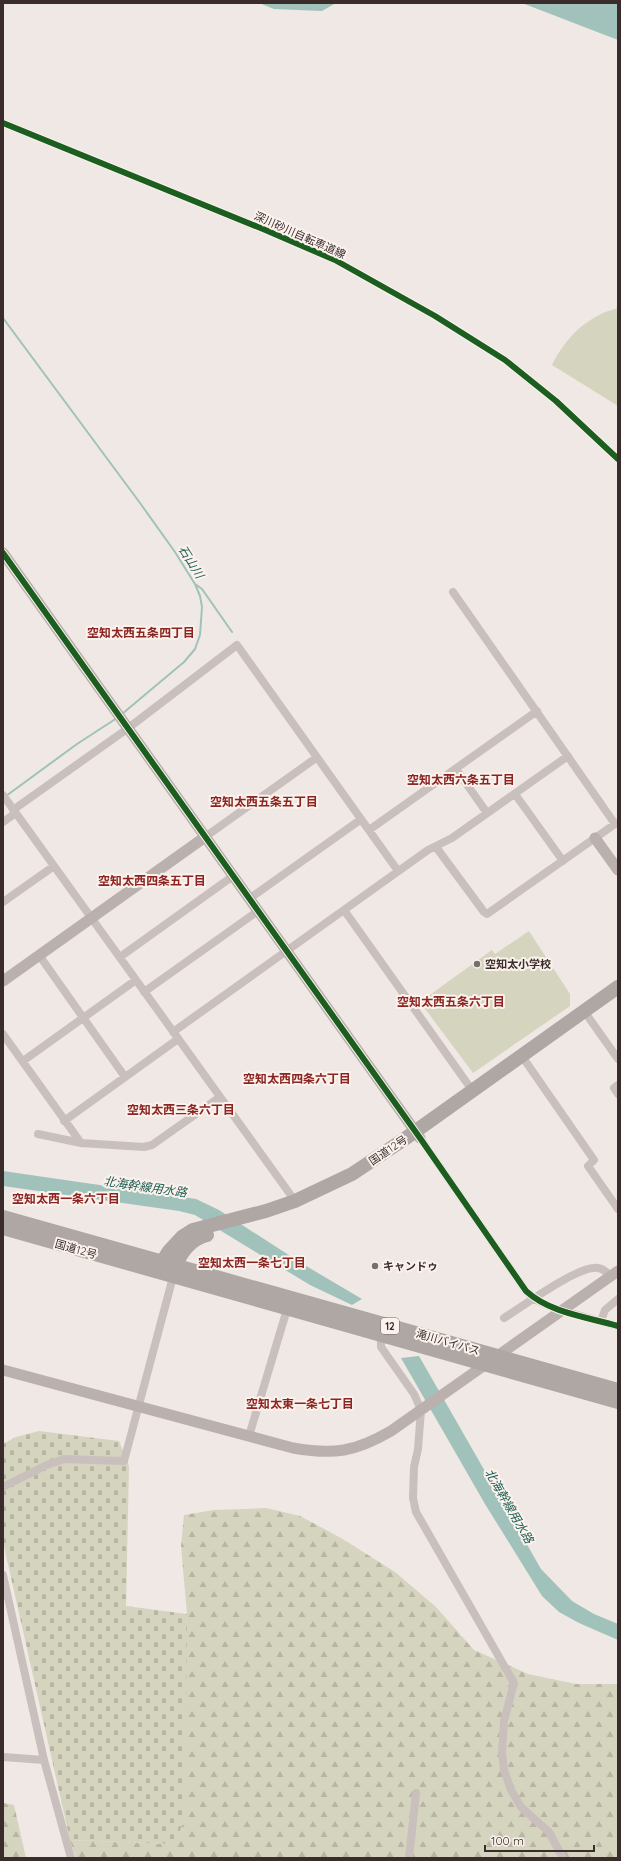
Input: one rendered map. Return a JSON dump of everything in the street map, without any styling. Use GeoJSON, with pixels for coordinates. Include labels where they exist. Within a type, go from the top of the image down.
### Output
{"type":"FeatureCollection","features":[{"type":"Feature","properties":{"kind":"highway","name":"国道12号"},"geometry":{"type":"LineString","coordinates":[[247,1221],[295,1201],[352,1174],[418,1135],[472,1090],[618,987]]}},
{"type":"Feature","properties":{"kind":"highway","name":"国道12号"},"geometry":{"type":"LineString","coordinates":[[3,1217],[162,1262],[169,1251],[182,1237],[193,1230],[206,1231],[303,1207],[357,1180],[418,1135],[618,998]]}},
{"type":"Feature","properties":{"kind":"highway","name":"国道12号"},"geometry":{"type":"LineString","coordinates":[[3,1228],[174,1272],[182,1254],[191,1242],[206,1231]]}},
{"type":"Feature","properties":{"kind":"highway"},"geometry":{"type":"LineString","coordinates":[[162,1262],[174,1272]]}},
{"type":"Feature","properties":{"kind":"highway","name":"滝川バイパス"},"geometry":{"type":"LineString","coordinates":[[174,1272],[491,1360],[618,1402]]}},
{"type":"Feature","properties":{"kind":"highway","name":"滝川バイパス"},"geometry":{"type":"LineString","coordinates":[[288,1303],[381,1335],[618,1390]]}},
{"type":"Feature","properties":{"kind":"street"},"geometry":{"type":"LineString","coordinates":[[3,553],[124,725],[418,1135],[526,1291],[534,1299],[549,1306]]}},
{"type":"Feature","properties":{"kind":"street"},"geometry":{"type":"LineString","coordinates":[[436,847],[484,912],[488,914],[615,824],[453,592]]}},
{"type":"Feature","properties":{"kind":"street"},"geometry":{"type":"LineString","coordinates":[[3,822],[12,808],[124,725],[237,645],[360,820],[369,830],[398,871]]}},
{"type":"Feature","properties":{"kind":"street"},"geometry":{"type":"LineString","coordinates":[[369,830],[537,711]]}},
{"type":"Feature","properties":{"kind":"street"},"geometry":{"type":"LineString","coordinates":[[173,1032],[428,850],[452,838],[568,756]]}},
{"type":"Feature","properties":{"kind":"street"},"geometry":{"type":"LineString","coordinates":[[3,981],[90,917],[316,758]]}},
{"type":"Feature","properties":{"kind":"street"},"geometry":{"type":"LineString","coordinates":[[456,769],[487,813]]}},
{"type":"Feature","properties":{"kind":"street"},"geometry":{"type":"LineString","coordinates":[[515,794],[563,861]]}},
{"type":"Feature","properties":{"kind":"street"},"geometry":{"type":"LineString","coordinates":[[3,795],[295,1201]]}},
{"type":"Feature","properties":{"kind":"street"},"geometry":{"type":"LineString","coordinates":[[249,899],[360,820]]}},
{"type":"Feature","properties":{"kind":"street"},"geometry":{"type":"LineString","coordinates":[[595,838],[618,870]]}},
{"type":"Feature","properties":{"kind":"street"},"geometry":{"type":"LineString","coordinates":[[3,902],[54,866]]}},
{"type":"Feature","properties":{"kind":"street"},"geometry":{"type":"LineString","coordinates":[[120,957],[233,876]]}},
{"type":"Feature","properties":{"kind":"street"},"geometry":{"type":"LineString","coordinates":[[344,910],[472,1090]]}},
{"type":"Feature","properties":{"kind":"street"},"geometry":{"type":"LineString","coordinates":[[144,992],[258,911]]}},
{"type":"Feature","properties":{"kind":"street"},"geometry":{"type":"LineString","coordinates":[[39,954],[125,1077]]}},
{"type":"Feature","properties":{"kind":"street"},"geometry":{"type":"LineString","coordinates":[[22,1061],[136,980]]}},
{"type":"Feature","properties":{"kind":"street"},"geometry":{"type":"LineString","coordinates":[[589,1018],[618,1059]]}},
{"type":"Feature","properties":{"kind":"street"},"geometry":{"type":"LineString","coordinates":[[3,1034],[81,1143]]}},
{"type":"Feature","properties":{"kind":"street"},"geometry":{"type":"LineString","coordinates":[[64,1120],[178,1039]]}},
{"type":"Feature","properties":{"kind":"street"},"geometry":{"type":"LineString","coordinates":[[526,1062],[594,1160],[588,1166],[618,1209]]}},
{"type":"Feature","properties":{"kind":"street"},"geometry":{"type":"LineString","coordinates":[[618,1085],[614,1088],[618,1094]]}},
{"type":"Feature","properties":{"kind":"street"},"geometry":{"type":"LineString","coordinates":[[38,1134],[81,1143],[144,1148],[152,1145],[220,1097]]}},
{"type":"Feature","properties":{"kind":"street"},"geometry":{"type":"LineString","coordinates":[[504,1318],[562,1280],[597,1268],[614,1273]]}},
{"type":"Feature","properties":{"kind":"street"},"geometry":{"type":"LineString","coordinates":[[3,1487],[48,1465],[64,1459],[124,1460],[174,1272]]}},
{"type":"Feature","properties":{"kind":"street"},"geometry":{"type":"LineString","coordinates":[[3,1370],[293,1448],[317,1452],[341,1452],[373,1442],[424,1408],[614,1273]]}},
{"type":"Feature","properties":{"kind":"street"},"geometry":{"type":"LineString","coordinates":[[600,1321],[605,1310],[618,1299]]}},
{"type":"Feature","properties":{"kind":"street"},"geometry":{"type":"LineString","coordinates":[[249,1436],[288,1303]]}},
{"type":"Feature","properties":{"kind":"street"},"geometry":{"type":"LineString","coordinates":[[574,1314],[618,1326]]}},
{"type":"Feature","properties":{"kind":"street"},"geometry":{"type":"LineString","coordinates":[[381,1335],[381,1347],[424,1408],[414,1467],[413,1498],[416,1512],[514,1683],[504,1721],[502,1753],[504,1770],[521,1807],[549,1832],[563,1858]]}},
{"type":"Feature","properties":{"kind":"street"},"geometry":{"type":"LineString","coordinates":[[3,1575],[44,1760],[71,1858]]}},
{"type":"Feature","properties":{"kind":"street"},"geometry":{"type":"LineString","coordinates":[[3,1757],[44,1760]]}},
{"type":"Feature","properties":{"kind":"street"},"geometry":{"type":"LineString","coordinates":[[409,1858],[416,1792]]}},
{"type":"Feature","properties":{"kind":"green space"},"geometry":{"type":"Polygon","coordinates":[[[618,308],[618,406],[552,365],[564,345],[587,322],[597,316],[618,308]]]}},
{"type":"Feature","properties":{"kind":"green space"},"geometry":{"type":"Polygon","coordinates":[[[529,931],[570,994],[570,1006],[473,1073],[420,1002],[492,950],[495,954],[529,931]]]}},
{"type":"Feature","properties":{"kind":"green space"},"geometry":{"type":"Polygon","coordinates":[[[39,1431],[119,1441],[129,1466],[126,1606],[187,1614],[185,1819],[174,1844],[70,1840],[3,1542],[3,1444],[16,1437],[39,1431]]]}},
{"type":"Feature","properties":{"kind":"green space"},"geometry":{"type":"Polygon","coordinates":[[[266,1508],[300,1516],[341,1538],[395,1572],[436,1607],[474,1650],[528,1674],[576,1684],[618,1684],[618,1858],[76,1858],[70,1840],[174,1844],[187,1614],[181,1546],[184,1515],[214,1510],[266,1508]]]}},
{"type":"Feature","properties":{"kind":"green space"},"geometry":{"type":"Polygon","coordinates":[[[3,1803],[14,1805],[26,1858],[3,1858],[3,1803]]]}},
{"type":"Feature","properties":{"kind":"water"},"geometry":{"type":"Polygon","coordinates":[[[259,3],[336,3],[322,11],[274,9],[259,3]]]}},
{"type":"Feature","properties":{"kind":"water"},"geometry":{"type":"Polygon","coordinates":[[[522,3],[618,3],[618,40],[522,3]]]}},
{"type":"Feature","properties":{"kind":"water"},"geometry":{"type":"Polygon","coordinates":[[[3,1171],[196,1199],[219,1210],[301,1263],[362,1299],[352,1305],[310,1285],[195,1215],[179,1211],[3,1186],[3,1171]]]}},
{"type":"Feature","properties":{"kind":"water"},"geometry":{"type":"Polygon","coordinates":[[[419,1356],[541,1569],[572,1601],[594,1614],[618,1624],[618,1640],[579,1623],[559,1612],[542,1596],[485,1504],[401,1358],[419,1356]]]}},
{"type":"Feature","properties":{"kind":"waterway","name":"石山川"},"geometry":{"type":"LineString","coordinates":[[3,318],[175,552],[195,584],[200,596],[202,607],[200,635],[195,649],[184,662],[122,714]]}},
{"type":"Feature","properties":{"kind":"waterway"},"geometry":{"type":"LineString","coordinates":[[195,584],[202,589],[232,632]]}},
{"type":"Feature","properties":{"kind":"waterway","name":"石山川"},"geometry":{"type":"LineString","coordinates":[[6,796],[77,744],[117,718]]}},
{"type":"Feature","properties":{"kind":"cycle path","name":"深川砂川自転車道線"},"geometry":{"type":"LineString","coordinates":[[3,123],[335,260],[435,316],[505,360],[556,401],[618,459]]}},
{"type":"Feature","properties":{"kind":"cycle path"},"geometry":{"type":"LineString","coordinates":[[3,553],[420,1138],[526,1291],[557,1309],[618,1326]]}},
{"type":"Feature","properties":{"kind":"place","name":"空知太小学校"},"geometry":{"type":"Point","coordinates":[477,964]}},
{"type":"Feature","properties":{"kind":"place","name":"キャンドゥ"},"geometry":{"type":"Point","coordinates":[375,1266]}},
{"type":"Feature","properties":{"kind":"district","name":"空知太西五条四丁目"},"geometry":{"type":"Point","coordinates":[141,633]}},
{"type":"Feature","properties":{"kind":"district","name":"空知太西六条五丁目"},"geometry":{"type":"Point","coordinates":[461,780]}},
{"type":"Feature","properties":{"kind":"district","name":"空知太西五条五丁目"},"geometry":{"type":"Point","coordinates":[264,802]}},
{"type":"Feature","properties":{"kind":"district","name":"空知太西四条五丁目"},"geometry":{"type":"Point","coordinates":[152,881]}},
{"type":"Feature","properties":{"kind":"district","name":"空知太西五条六丁目"},"geometry":{"type":"Point","coordinates":[451,1002]}},
{"type":"Feature","properties":{"kind":"district","name":"空知太西四条六丁目"},"geometry":{"type":"Point","coordinates":[297,1079]}},
{"type":"Feature","properties":{"kind":"district","name":"空知太西三条六丁目"},"geometry":{"type":"Point","coordinates":[181,1110]}},
{"type":"Feature","properties":{"kind":"district","name":"空知太西一条六丁目"},"geometry":{"type":"Point","coordinates":[66,1199]}},
{"type":"Feature","properties":{"kind":"district","name":"空知太西一条七丁目"},"geometry":{"type":"Point","coordinates":[252,1263]}},
{"type":"Feature","properties":{"kind":"district","name":"空知太東一条七丁目"},"geometry":{"type":"Point","coordinates":[300,1404]}},
{"type":"Feature","properties":{"kind":"water label","name":"北海幹線用水路"},"geometry":{"type":"Point","coordinates":[145,1187]}},
{"type":"Feature","properties":{"kind":"water label","name":"北海幹線用水路"},"geometry":{"type":"Point","coordinates":[509,1506]}}]}
